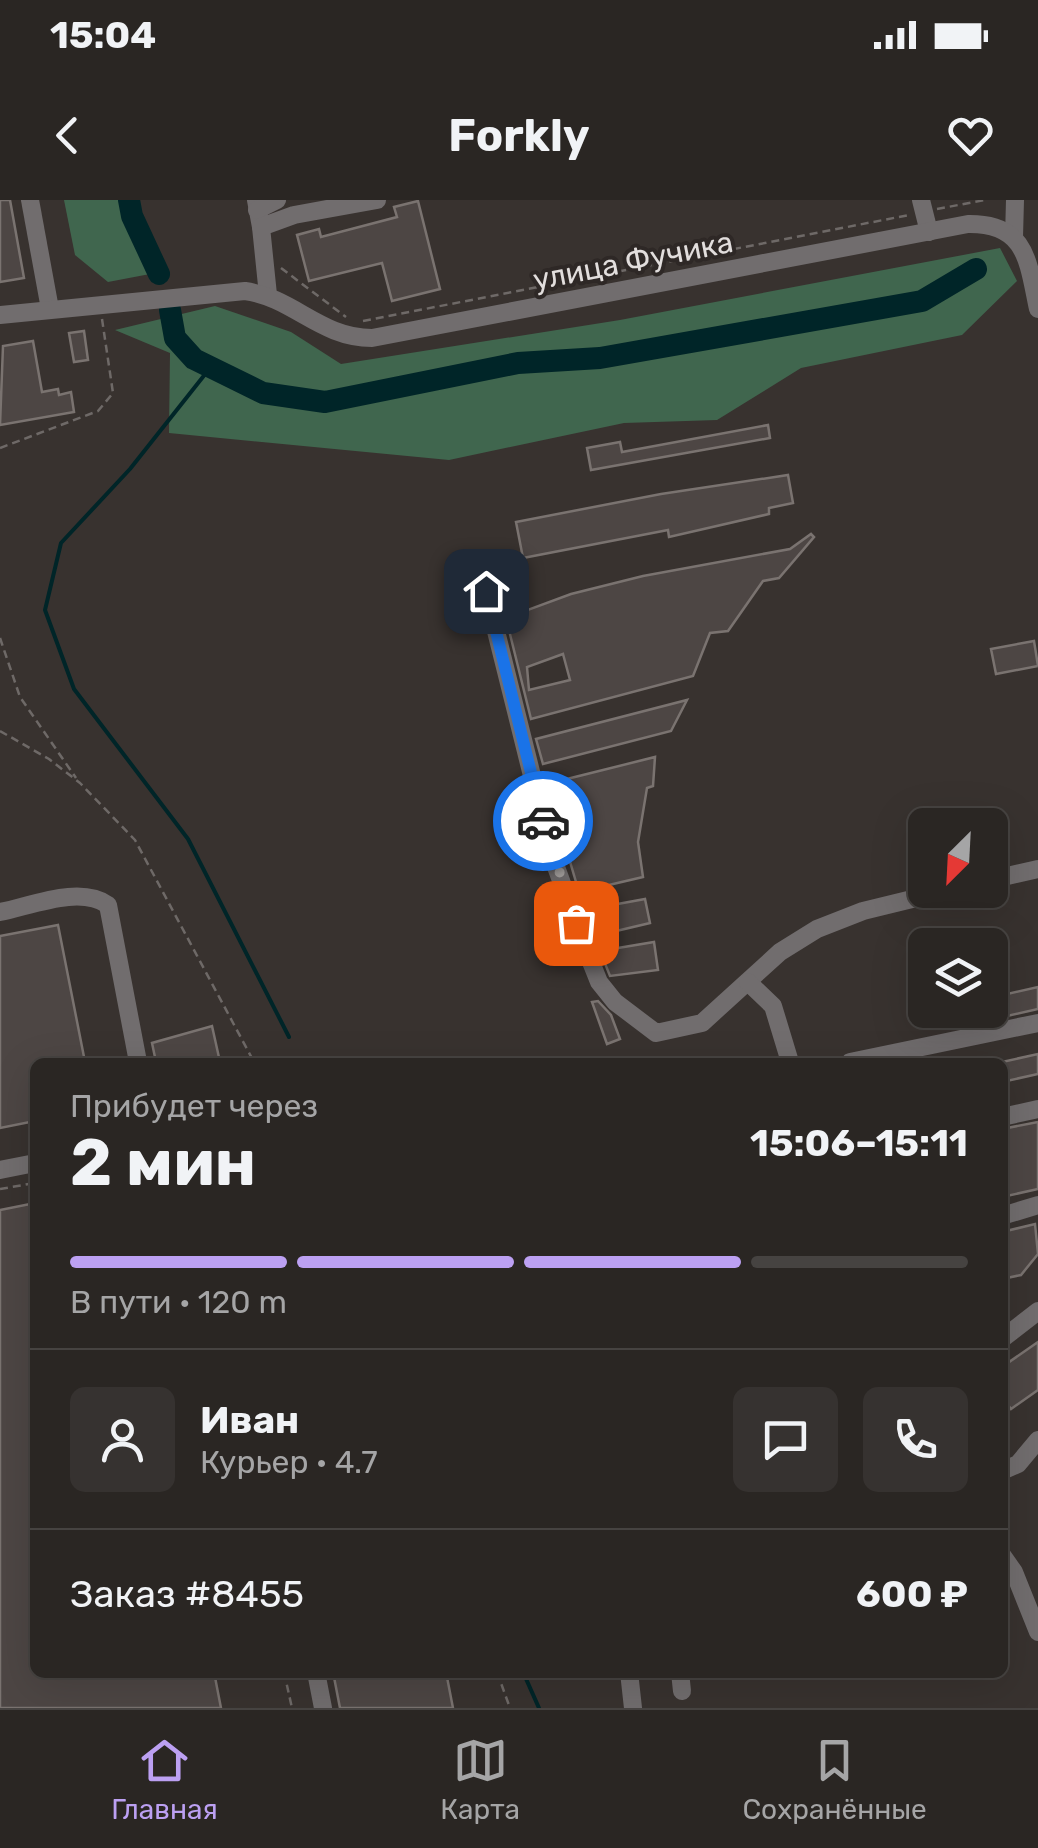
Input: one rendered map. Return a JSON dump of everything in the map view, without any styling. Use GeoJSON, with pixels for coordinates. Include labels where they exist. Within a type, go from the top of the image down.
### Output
{"type":"FeatureCollection","features":[{"type":"Feature","properties":{"kind":"street"},"geometry":{"type":"LineString","coordinates":[[30,200],[50,309]]}},
{"type":"Feature","properties":{"kind":"street"},"geometry":{"type":"LineString","coordinates":[[258,212],[276,200]]}},
{"type":"Feature","properties":{"kind":"street"},"geometry":{"type":"LineString","coordinates":[[258,212],[294,215],[377,200]]}},
{"type":"Feature","properties":{"kind":"street"},"geometry":{"type":"LineString","coordinates":[[1014,200],[1014,237],[1024,250],[1038,309]]}},
{"type":"Feature","properties":{"kind":"street"},"geometry":{"type":"LineString","coordinates":[[922,206],[929,232]]}},
{"type":"Feature","properties":{"kind":"street"},"geometry":{"type":"LineString","coordinates":[[258,212],[268,295]]}},
{"type":"Feature","properties":{"kind":"street","name":"улица Фучика"},"geometry":{"type":"LineString","coordinates":[[0,315],[245,291],[268,295],[332,332],[350,338],[372,338],[929,232],[988,224],[1014,237]]}},
{"type":"Feature","properties":{"kind":"street"},"geometry":{"type":"LineString","coordinates":[[486,591],[552,856],[598,982],[615,1002],[656,1033],[702,1023],[780,952],[817,928],[908,900]]}},
{"type":"Feature","properties":{"kind":"street"},"geometry":{"type":"LineString","coordinates":[[1008,876],[1038,870]]}},
{"type":"Feature","properties":{"kind":"street"},"geometry":{"type":"LineString","coordinates":[[0,912],[83,896],[98,898],[108,905],[137,1058]]}},
{"type":"Feature","properties":{"kind":"street"},"geometry":{"type":"LineString","coordinates":[[748,982],[773,1006],[789,1058]]}},
{"type":"Feature","properties":{"kind":"street"},"geometry":{"type":"LineString","coordinates":[[869,1058],[1038,1023]]}},
{"type":"Feature","properties":{"kind":"street"},"geometry":{"type":"LineString","coordinates":[[1008,1116],[1038,1109]]}},
{"type":"Feature","properties":{"kind":"street"},"geometry":{"type":"LineString","coordinates":[[0,1170],[30,1173]]}},
{"type":"Feature","properties":{"kind":"street"},"geometry":{"type":"LineString","coordinates":[[1008,1214],[1038,1205]]}},
{"type":"Feature","properties":{"kind":"street"},"geometry":{"type":"LineString","coordinates":[[1008,1334],[1038,1311]]}},
{"type":"Feature","properties":{"kind":"street"},"geometry":{"type":"LineString","coordinates":[[1008,1468],[1018,1464],[1038,1440]]}},
{"type":"Feature","properties":{"kind":"street"},"geometry":{"type":"LineString","coordinates":[[1008,1564],[1038,1632]]}},
{"type":"Feature","properties":{"kind":"street"},"geometry":{"type":"LineString","coordinates":[[317,1678],[323,1708]]}},
{"type":"Feature","properties":{"kind":"street"},"geometry":{"type":"LineString","coordinates":[[630,1678],[633,1708]]}},
{"type":"Feature","properties":{"kind":"path"},"geometry":{"type":"LineString","coordinates":[[278,254],[281,270],[343,315],[361,321],[922,206],[985,200]]}},
{"type":"Feature","properties":{"kind":"path"},"geometry":{"type":"LineString","coordinates":[[0,448],[107,403],[112,393],[100,306]]}},
{"type":"Feature","properties":{"kind":"path"},"geometry":{"type":"LineString","coordinates":[[0,638],[20,697],[80,783]]}},
{"type":"Feature","properties":{"kind":"path"},"geometry":{"type":"LineString","coordinates":[[0,731],[50,759],[80,783],[135,840],[252,1058]]}},
{"type":"Feature","properties":{"kind":"path"},"geometry":{"type":"LineString","coordinates":[[0,1189],[30,1175]]}},
{"type":"Feature","properties":{"kind":"path"},"geometry":{"type":"LineString","coordinates":[[285,1678],[292,1708]]}},
{"type":"Feature","properties":{"kind":"path"},"geometry":{"type":"LineString","coordinates":[[499,1678],[510,1708]]}},
{"type":"Feature","properties":{"kind":"green space"},"geometry":{"type":"Polygon","coordinates":[[[64,200],[122,200],[150,274],[108,282],[75,255],[64,200]]]}},
{"type":"Feature","properties":{"kind":"green space"},"geometry":{"type":"Polygon","coordinates":[[[1000,248],[1017,281],[962,335],[801,368],[717,420],[624,423],[449,460],[169,433],[170,353],[115,330],[215,306],[291,332],[341,364],[620,320],[1000,248]]]}},
{"type":"Feature","properties":{"kind":"building"},"geometry":{"type":"Polygon","coordinates":[[[0,200],[10,200],[24,278],[0,282],[0,200]]]}},
{"type":"Feature","properties":{"kind":"building"},"geometry":{"type":"Polygon","coordinates":[[[418,201],[440,289],[392,301],[382,263],[309,281],[297,235],[319,229],[321,237],[397,217],[394,207],[418,201]]]}},
{"type":"Feature","properties":{"kind":"building"},"geometry":{"type":"Polygon","coordinates":[[[84,331],[88,360],[74,362],[69,333],[84,331]]]}},
{"type":"Feature","properties":{"kind":"building"},"geometry":{"type":"Polygon","coordinates":[[[33,341],[42,392],[71,392],[74,412],[0,425],[3,346],[33,341]]]}},
{"type":"Feature","properties":{"kind":"building"},"geometry":{"type":"Polygon","coordinates":[[[768,425],[770,438],[591,470],[587,448],[620,442],[622,452],[768,425]]]}},
{"type":"Feature","properties":{"kind":"building"},"geometry":{"type":"Polygon","coordinates":[[[788,475],[793,503],[769,508],[769,514],[669,537],[668,530],[523,558],[516,522],[788,475]]]}},
{"type":"Feature","properties":{"kind":"building"},"geometry":{"type":"Polygon","coordinates":[[[811,534],[814,537],[779,578],[763,581],[728,631],[710,633],[693,676],[531,719],[506,618],[571,594],[643,576],[790,549],[811,534]],[[563,654],[527,667],[529,690],[570,680],[563,654]]]}},
{"type":"Feature","properties":{"kind":"building"},"geometry":{"type":"Polygon","coordinates":[[[1034,641],[1038,666],[996,674],[991,649],[1034,641]]]}},
{"type":"Feature","properties":{"kind":"building"},"geometry":{"type":"Polygon","coordinates":[[[687,700],[671,731],[543,764],[536,739],[687,700]]]}},
{"type":"Feature","properties":{"kind":"building"},"geometry":{"type":"Polygon","coordinates":[[[655,757],[653,786],[647,788],[638,842],[643,877],[579,892],[547,784],[655,757]]]}},
{"type":"Feature","properties":{"kind":"building"},"geometry":{"type":"Polygon","coordinates":[[[645,899],[650,923],[595,936],[585,910],[645,899]]]}},
{"type":"Feature","properties":{"kind":"building"},"geometry":{"type":"Polygon","coordinates":[[[58,925],[84,1058],[30,1058],[30,1122],[0,1128],[0,936],[58,925]]]}},
{"type":"Feature","properties":{"kind":"building"},"geometry":{"type":"Polygon","coordinates":[[[654,942],[658,970],[610,976],[600,951],[654,942]]]}},
{"type":"Feature","properties":{"kind":"building"},"geometry":{"type":"Polygon","coordinates":[[[1038,987],[1038,1009],[1008,1016],[1008,994],[1038,987]]]}},
{"type":"Feature","properties":{"kind":"building"},"geometry":{"type":"Polygon","coordinates":[[[598,1001],[611,1015],[620,1039],[607,1044],[592,1002],[598,1001]]]}},
{"type":"Feature","properties":{"kind":"building"},"geometry":{"type":"Polygon","coordinates":[[[212,1026],[219,1058],[155,1058],[152,1043],[212,1026]]]}},
{"type":"Feature","properties":{"kind":"building"},"geometry":{"type":"Polygon","coordinates":[[[1038,1054],[1038,1074],[1008,1081],[1008,1061],[1038,1054]]]}},
{"type":"Feature","properties":{"kind":"building"},"geometry":{"type":"Polygon","coordinates":[[[1038,1122],[1038,1189],[1008,1196],[1008,1128],[1038,1122]]]}},
{"type":"Feature","properties":{"kind":"building"},"geometry":{"type":"Polygon","coordinates":[[[30,1204],[30,1678],[215,1678],[221,1708],[0,1708],[0,1210],[30,1204]]]}},
{"type":"Feature","properties":{"kind":"building"},"geometry":{"type":"Polygon","coordinates":[[[1035,1224],[1038,1254],[1021,1275],[1008,1278],[1008,1231],[1035,1224]]]}},
{"type":"Feature","properties":{"kind":"building"},"geometry":{"type":"Polygon","coordinates":[[[1038,1342],[1038,1390],[1011,1409],[1008,1405],[1008,1363],[1038,1342]]]}},
{"type":"Feature","properties":{"kind":"building"},"geometry":{"type":"Polygon","coordinates":[[[334,1678],[447,1678],[453,1708],[340,1708],[334,1678]]]}},
{"type":"Feature","properties":{"kind":"waterway"},"geometry":{"type":"LineString","coordinates":[[129,200],[132,216],[159,274]]}},
{"type":"Feature","properties":{"kind":"waterway"},"geometry":{"type":"LineString","coordinates":[[170,310],[175,338],[194,359],[263,393],[325,402],[518,363],[600,358],[922,301],[976,269]]}},
{"type":"Feature","properties":{"kind":"waterway"},"geometry":{"type":"LineString","coordinates":[[210,368],[130,469],[61,543],[45,610],[74,689],[188,839],[289,1037]]}},
{"type":"Feature","properties":{"kind":"waterway"},"geometry":{"type":"LineString","coordinates":[[526,1678],[539,1708]]}},
{"type":"Feature","properties":{"kind":"way so far"},"geometry":{"type":"LineString","coordinates":[[543,821],[576,923]]}},
{"type":"Feature","properties":{"kind":"route"},"geometry":{"type":"LineString","coordinates":[[486,591],[543,821]]}}]}
